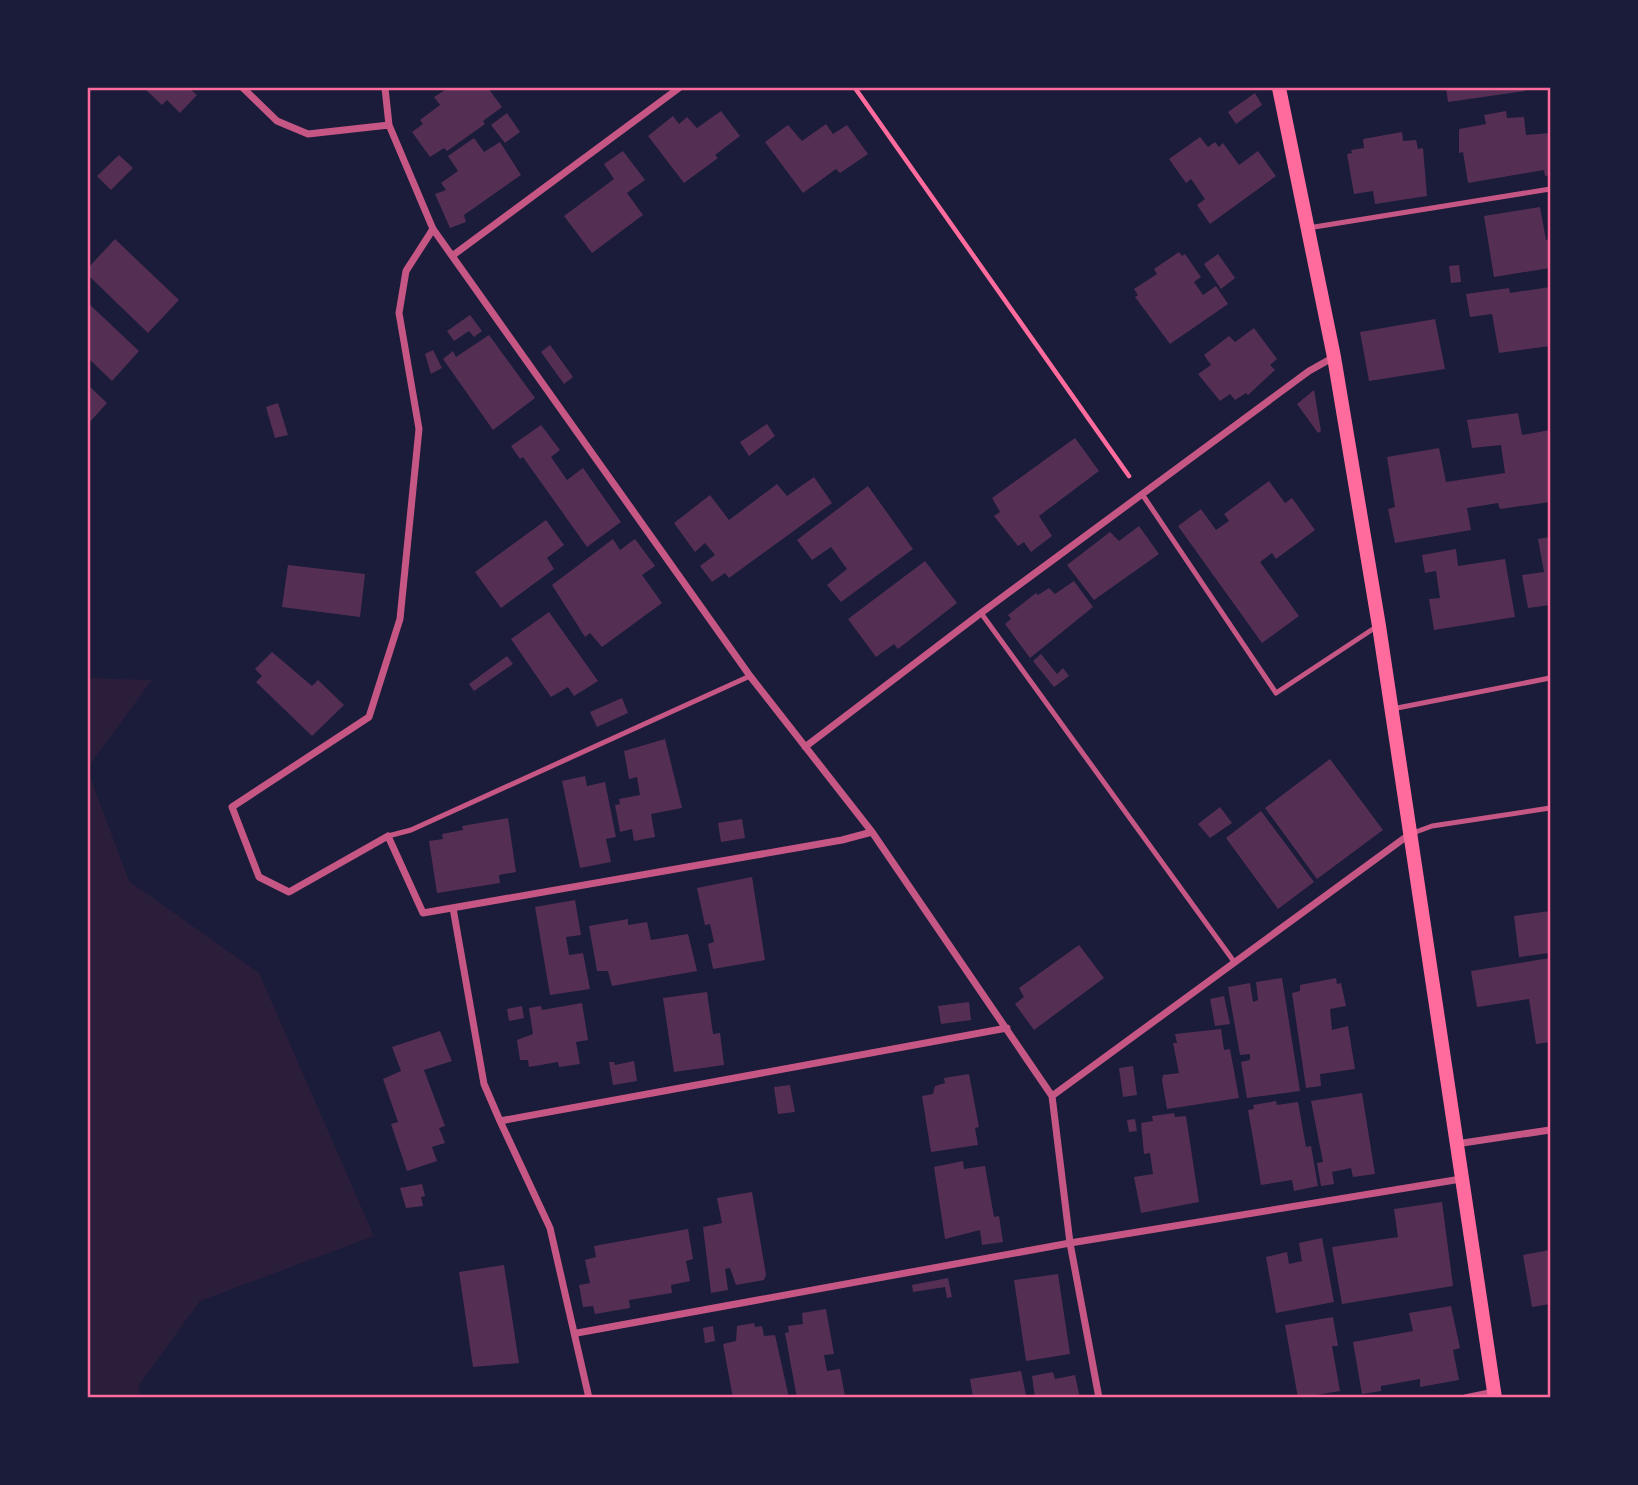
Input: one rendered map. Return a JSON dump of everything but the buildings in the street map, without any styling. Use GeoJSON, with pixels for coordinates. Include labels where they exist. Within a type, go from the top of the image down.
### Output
{"type":"FeatureCollection","features":[{"type":"Feature","properties":{"kind":"main road"},"geometry":{"type":"LineString","coordinates":[[1279,88],[1334,357],[1379,625],[1494,1395]]}},
{"type":"Feature","properties":{"kind":"street"},"geometry":{"type":"LineString","coordinates":[[243,88],[277,121],[308,134],[389,125]]}},
{"type":"Feature","properties":{"kind":"street"},"geometry":{"type":"LineString","coordinates":[[386,88],[389,125],[433,229],[750,676],[872,832],[1052,1096],[1070,1243],[1099,1398]]}},
{"type":"Feature","properties":{"kind":"street"},"geometry":{"type":"LineString","coordinates":[[452,256],[679,88]]}},
{"type":"Feature","properties":{"kind":"street"},"geometry":{"type":"LineString","coordinates":[[433,229],[406,271],[399,313],[419,429],[400,619],[369,717],[232,807],[259,877],[289,892],[388,836],[423,913],[842,840],[872,832]]}},
{"type":"Feature","properties":{"kind":"street"},"geometry":{"type":"LineString","coordinates":[[806,747],[1142,494],[1309,371],[1334,357]]}},
{"type":"Feature","properties":{"kind":"street"},"geometry":{"type":"LineString","coordinates":[[1052,1096],[1410,834]]}},
{"type":"Feature","properties":{"kind":"street"},"geometry":{"type":"LineString","coordinates":[[453,908],[484,1084],[550,1228],[577,1333],[589,1398]]}},
{"type":"Feature","properties":{"kind":"street"},"geometry":{"type":"LineString","coordinates":[[500,1121],[1007,1028]]}},
{"type":"Feature","properties":{"kind":"street"},"geometry":{"type":"LineString","coordinates":[[1457,1144],[1550,1130]]}},
{"type":"Feature","properties":{"kind":"street"},"geometry":{"type":"LineString","coordinates":[[577,1333],[1070,1243],[1461,1179]]}},
{"type":"Feature","properties":{"kind":"street"},"geometry":{"type":"LineString","coordinates":[[1465,1398],[1494,1395]]}},
{"type":"Feature","properties":{"kind":"lane"},"geometry":{"type":"LineString","coordinates":[[1308,228],[1550,189]]}},
{"type":"Feature","properties":{"kind":"lane"},"geometry":{"type":"LineString","coordinates":[[1142,494],[1276,693],[1379,625]]}},
{"type":"Feature","properties":{"kind":"lane"},"geometry":{"type":"LineString","coordinates":[[981,613],[1235,963]]}},
{"type":"Feature","properties":{"kind":"lane"},"geometry":{"type":"LineString","coordinates":[[388,836],[411,830],[750,676]]}},
{"type":"Feature","properties":{"kind":"lane"},"geometry":{"type":"LineString","coordinates":[[1391,709],[1550,678]]}},
{"type":"Feature","properties":{"kind":"lane"},"geometry":{"type":"LineString","coordinates":[[1410,834],[1432,826],[1550,808]]}},
{"type":"Feature","properties":{"kind":"path"},"geometry":{"type":"LineString","coordinates":[[855,88],[1142,494]]}},
{"type":"Feature","properties":{"kind":"shaded area"},"geometry":{"type":"Polygon","coordinates":[[[88,678],[152,680],[88,767],[88,678]]]}},
{"type":"Feature","properties":{"kind":"shaded area"},"geometry":{"type":"Polygon","coordinates":[[[88,771],[129,881],[259,973],[374,1236],[200,1301],[139,1385],[140,1397],[88,1397],[88,771]]]}}]}
